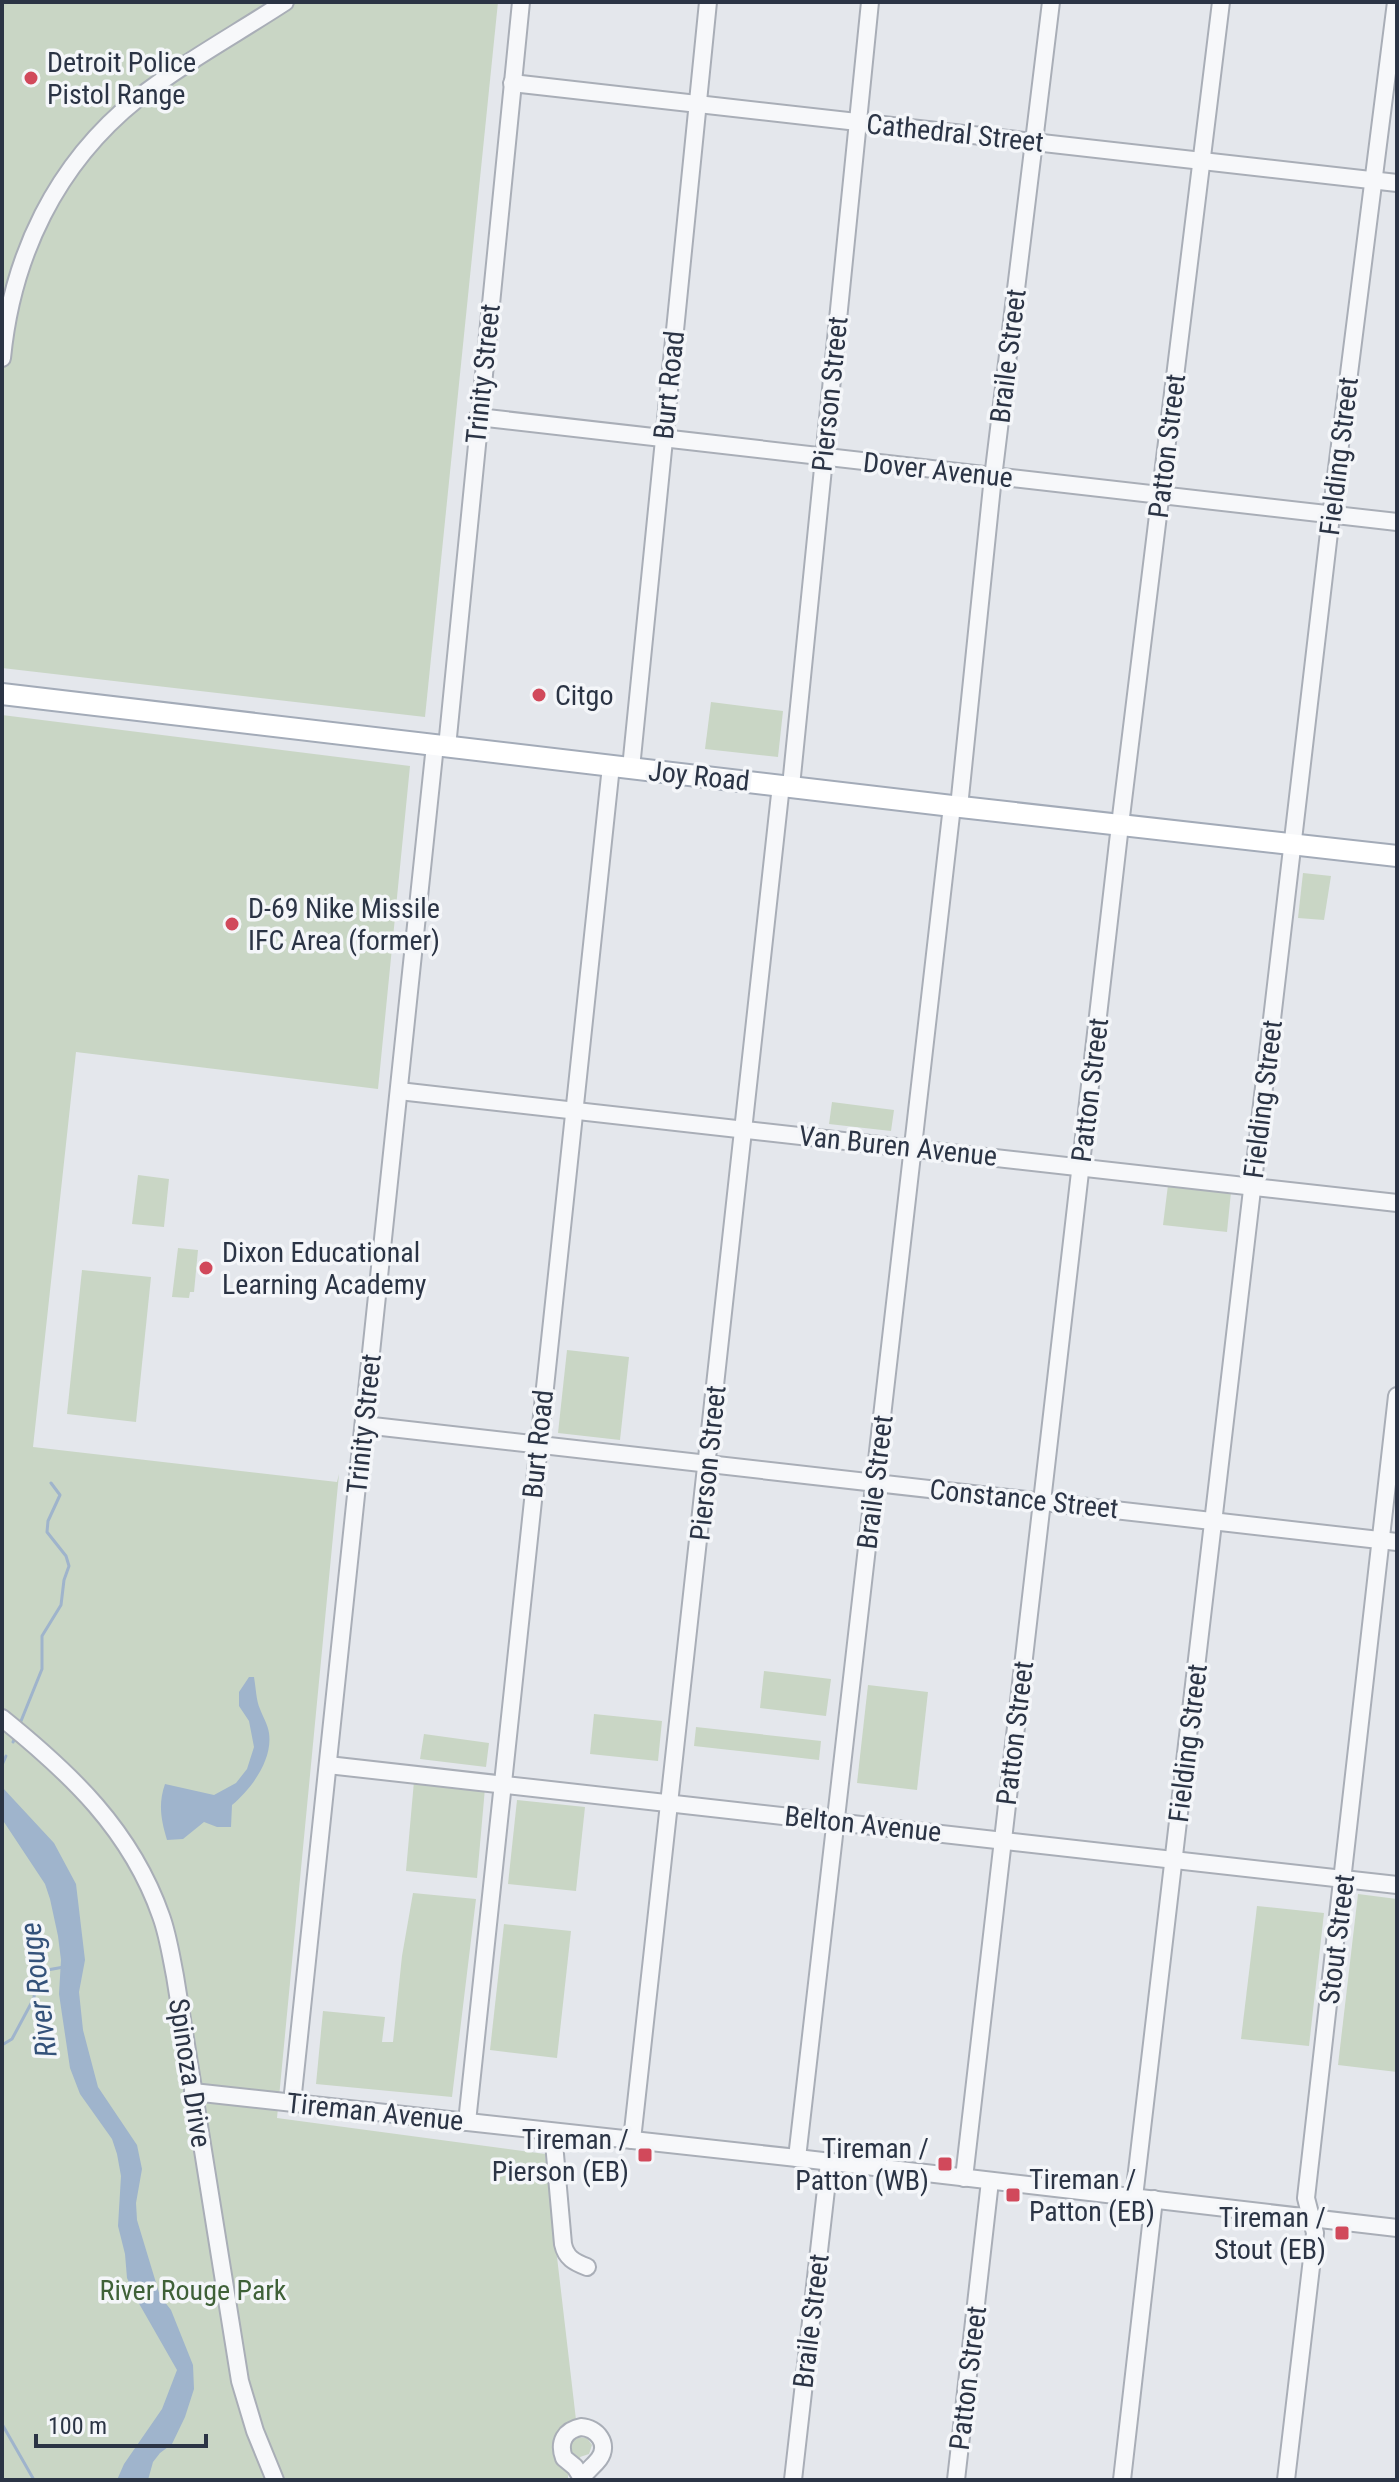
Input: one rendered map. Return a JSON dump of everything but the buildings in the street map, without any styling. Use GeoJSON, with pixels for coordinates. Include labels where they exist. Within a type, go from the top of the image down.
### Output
{"type":"FeatureCollection","features":[{"type":"Feature","properties":{"kind":"main road","name":"Joy Road"},"geometry":{"type":"LineString","coordinates":[[2,694],[1397,856]]}},
{"type":"Feature","properties":{"kind":"street"},"geometry":{"type":"LineString","coordinates":[[2,358],[7,317],[21,262],[43,211],[75,163],[111,122],[153,87],[285,2]]}},
{"type":"Feature","properties":{"kind":"street","name":"Trinity Street"},"geometry":{"type":"LineString","coordinates":[[292,2103],[399,1091],[478,417],[521,2]]}},
{"type":"Feature","properties":{"kind":"street","name":"Burt Road"},"geometry":{"type":"LineString","coordinates":[[467,2122],[573,1111],[663,438],[708,2]]}},
{"type":"Feature","properties":{"kind":"street","name":"Pierson Street"},"geometry":{"type":"LineString","coordinates":[[632,2140],[743,1128],[824,457],[870,2]]}},
{"type":"Feature","properties":{"kind":"street","name":"Braile Street"},"geometry":{"type":"LineString","coordinates":[[797,2158],[912,1147],[1051,2]]}},
{"type":"Feature","properties":{"kind":"street","name":"Patton Street"},"geometry":{"type":"LineString","coordinates":[[964,2178],[1120,825],[1221,2]]}},
{"type":"Feature","properties":{"kind":"street","name":"Fielding Street"},"geometry":{"type":"LineString","coordinates":[[1134,2197],[1176,1859],[1292,844],[1396,2]]}},
{"type":"Feature","properties":{"kind":"street","name":"Cathedral Street"},"geometry":{"type":"LineString","coordinates":[[512,83],[1397,183]]}},
{"type":"Feature","properties":{"kind":"street","name":"Dover Avenue"},"geometry":{"type":"LineString","coordinates":[[478,417],[1397,522]]}},
{"type":"Feature","properties":{"kind":"street","name":"Van Buren Avenue"},"geometry":{"type":"LineString","coordinates":[[399,1091],[1397,1203]]}},
{"type":"Feature","properties":{"kind":"street","name":"Stout Street"},"geometry":{"type":"LineString","coordinates":[[1286,2480],[1315,2233],[1306,2198],[1344,1878],[1389,1541],[1397,1396]]}},
{"type":"Feature","properties":{"kind":"street","name":"Constance Street"},"geometry":{"type":"LineString","coordinates":[[364,1425],[1389,1541]]}},
{"type":"Feature","properties":{"kind":"street","name":"Spinoza Drive"},"geometry":{"type":"LineString","coordinates":[[2,1718],[78,1783],[105,1814],[133,1856],[161,1916],[175,1976],[240,2381],[255,2431],[275,2480]]}},
{"type":"Feature","properties":{"kind":"street","name":"Belton Avenue"},"geometry":{"type":"LineString","coordinates":[[328,1765],[1397,1885]]}},
{"type":"Feature","properties":{"kind":"street","name":"Tireman Avenue"},"geometry":{"type":"LineString","coordinates":[[193,2092],[829,2163]]}},
{"type":"Feature","properties":{"kind":"street"},"geometry":{"type":"LineString","coordinates":[[553,2132],[565,2254],[575,2263],[587,2267]]}},
{"type":"Feature","properties":{"kind":"street"},"geometry":{"type":"LineString","coordinates":[[829,2163],[1397,2228]]}},
{"type":"Feature","properties":{"kind":"street","name":"Braile Street"},"geometry":{"type":"LineString","coordinates":[[793,2480],[829,2163]]}},
{"type":"Feature","properties":{"kind":"street","name":"Patton Street"},"geometry":{"type":"LineString","coordinates":[[956,2480],[990,2181]]}},
{"type":"Feature","properties":{"kind":"street"},"geometry":{"type":"LineString","coordinates":[[1122,2480],[1154,2199]]}},
{"type":"Feature","properties":{"kind":"green space"},"geometry":{"type":"Polygon","coordinates":[[[2,2],[498,2],[425,717],[2,668],[2,2]]]}},
{"type":"Feature","properties":{"kind":"green space"},"geometry":{"type":"Polygon","coordinates":[[[711,702],[783,711],[778,757],[705,749],[711,702]]]}},
{"type":"Feature","properties":{"kind":"green space","name":"River Rouge Park"},"geometry":{"type":"Polygon","coordinates":[[[2,715],[410,766],[378,1089],[76,1052],[33,1447],[337,1482],[339,1474],[277,2118],[545,2154],[578,2437],[587,2438],[592,2445],[589,2454],[580,2457],[582,2470],[568,2469],[568,2480],[2,2480],[2,715]]]}},
{"type":"Feature","properties":{"kind":"green space"},"geometry":{"type":"Polygon","coordinates":[[[1303,873],[1331,876],[1324,920],[1298,918],[1303,873]]]}},
{"type":"Feature","properties":{"kind":"green space"},"geometry":{"type":"Polygon","coordinates":[[[832,1102],[894,1110],[891,1131],[829,1124],[832,1102]]]}},
{"type":"Feature","properties":{"kind":"green space"},"geometry":{"type":"Polygon","coordinates":[[[138,1175],[169,1179],[164,1227],[132,1224],[138,1175]]]}},
{"type":"Feature","properties":{"kind":"green space"},"geometry":{"type":"Polygon","coordinates":[[[1168,1185],[1231,1192],[1227,1232],[1163,1225],[1168,1185]]]}},
{"type":"Feature","properties":{"kind":"green space"},"geometry":{"type":"Polygon","coordinates":[[[178,1248],[198,1250],[194,1292],[190,1292],[189,1298],[172,1297],[178,1248]]]}},
{"type":"Feature","properties":{"kind":"green space"},"geometry":{"type":"Polygon","coordinates":[[[82,1270],[151,1277],[136,1422],[67,1414],[82,1270]]]}},
{"type":"Feature","properties":{"kind":"green space"},"geometry":{"type":"Polygon","coordinates":[[[567,1350],[629,1357],[620,1440],[558,1433],[567,1350]]]}},
{"type":"Feature","properties":{"kind":"green space"},"geometry":{"type":"Polygon","coordinates":[[[764,1671],[831,1679],[826,1716],[760,1708],[764,1671]]]}},
{"type":"Feature","properties":{"kind":"green space"},"geometry":{"type":"Polygon","coordinates":[[[868,1685],[928,1692],[917,1790],[857,1783],[868,1685]]]}},
{"type":"Feature","properties":{"kind":"green space"},"geometry":{"type":"Polygon","coordinates":[[[594,1714],[662,1721],[658,1761],[590,1754],[594,1714]]]}},
{"type":"Feature","properties":{"kind":"green space"},"geometry":{"type":"Polygon","coordinates":[[[696,1727],[821,1741],[819,1760],[694,1746],[696,1727]]]}},
{"type":"Feature","properties":{"kind":"green space"},"geometry":{"type":"Polygon","coordinates":[[[424,1734],[489,1743],[486,1767],[420,1759],[424,1734]]]}},
{"type":"Feature","properties":{"kind":"green space"},"geometry":{"type":"Polygon","coordinates":[[[414,1781],[485,1788],[477,1878],[406,1871],[414,1781]]]}},
{"type":"Feature","properties":{"kind":"green space"},"geometry":{"type":"Polygon","coordinates":[[[517,1800],[585,1807],[576,1891],[508,1884],[517,1800]]]}},
{"type":"Feature","properties":{"kind":"green space"},"geometry":{"type":"Polygon","coordinates":[[[413,1893],[476,1899],[452,2097],[316,2084],[323,2011],[385,2017],[382,2042],[393,2042],[402,1956],[413,1893]]]}},
{"type":"Feature","properties":{"kind":"green space"},"geometry":{"type":"Polygon","coordinates":[[[1358,1894],[1397,1899],[1397,2072],[1338,2065],[1358,1894]]]}},
{"type":"Feature","properties":{"kind":"green space"},"geometry":{"type":"Polygon","coordinates":[[[1257,1906],[1324,1913],[1309,2046],[1241,2039],[1257,1906]]]}},
{"type":"Feature","properties":{"kind":"green space"},"geometry":{"type":"Polygon","coordinates":[[[504,1924],[571,1931],[557,2058],[490,2050],[504,1924]]]}},
{"type":"Feature","properties":{"kind":"water"},"geometry":{"type":"Polygon","coordinates":[[[249,1677],[254,1677],[258,1702],[268,1727],[268,1753],[264,1763],[253,1782],[232,1805],[231,1827],[217,1827],[204,1822],[183,1839],[167,1840],[161,1812],[165,1784],[214,1795],[236,1783],[247,1769],[254,1747],[249,1721],[239,1706],[239,1692],[249,1677]]]}},
{"type":"Feature","properties":{"kind":"water"},"geometry":{"type":"Polygon","coordinates":[[[2,1787],[54,1843],[76,1884],[85,1960],[79,1992],[83,2030],[98,2087],[137,2145],[142,2169],[136,2203],[137,2220],[160,2296],[171,2310],[193,2365],[194,2389],[185,2417],[172,2444],[153,2462],[148,2480],[117,2480],[124,2464],[162,2409],[177,2370],[127,2278],[118,2226],[121,2176],[117,2154],[112,2139],[80,2094],[70,2068],[59,1994],[61,1960],[50,1899],[45,1884],[2,1819],[2,1787]]]}},
{"type":"Feature","properties":{"kind":"waterway"},"geometry":{"type":"LineString","coordinates":[[19,1726],[42,1669],[42,1636],[61,1605],[69,1566],[66,1556],[47,1532],[48,1521],[60,1495],[51,1483]]}},
{"type":"Feature","properties":{"kind":"waterway"},"geometry":{"type":"LineString","coordinates":[[2,1765],[6,1756]]}},
{"type":"Feature","properties":{"kind":"waterway","name":"River Rouge"},"geometry":{"type":"LineString","coordinates":[[2,2045],[12,2039],[34,1998],[36,1972],[64,1967]]}},
{"type":"Feature","properties":{"kind":"waterway"},"geometry":{"type":"LineString","coordinates":[[2,2424],[34,2480]]}},
{"type":"Feature","properties":{"kind":"place","name":"Detroit Police Pistol Range"},"geometry":{"type":"Point","coordinates":[31,78]}},
{"type":"Feature","properties":{"kind":"place","name":"Citgo"},"geometry":{"type":"Point","coordinates":[539,695]}},
{"type":"Feature","properties":{"kind":"place","name":"D-69 Nike Missile IFC Area (former)"},"geometry":{"type":"Point","coordinates":[232,924]}},
{"type":"Feature","properties":{"kind":"place","name":"Dixon Educational Learning Academy"},"geometry":{"type":"Point","coordinates":[206,1268]}},
{"type":"Feature","properties":{"kind":"place","name":"Tireman / Pierson (EB)"},"geometry":{"type":"Point","coordinates":[645,2155]}},
{"type":"Feature","properties":{"kind":"place","name":"Tireman / Patton (WB)"},"geometry":{"type":"Point","coordinates":[945,2164]}},
{"type":"Feature","properties":{"kind":"place","name":"Tireman / Patton (EB)"},"geometry":{"type":"Point","coordinates":[1013,2195]}},
{"type":"Feature","properties":{"kind":"place","name":"Tireman / Stout (EB)"},"geometry":{"type":"Point","coordinates":[1342,2233]}}]}
